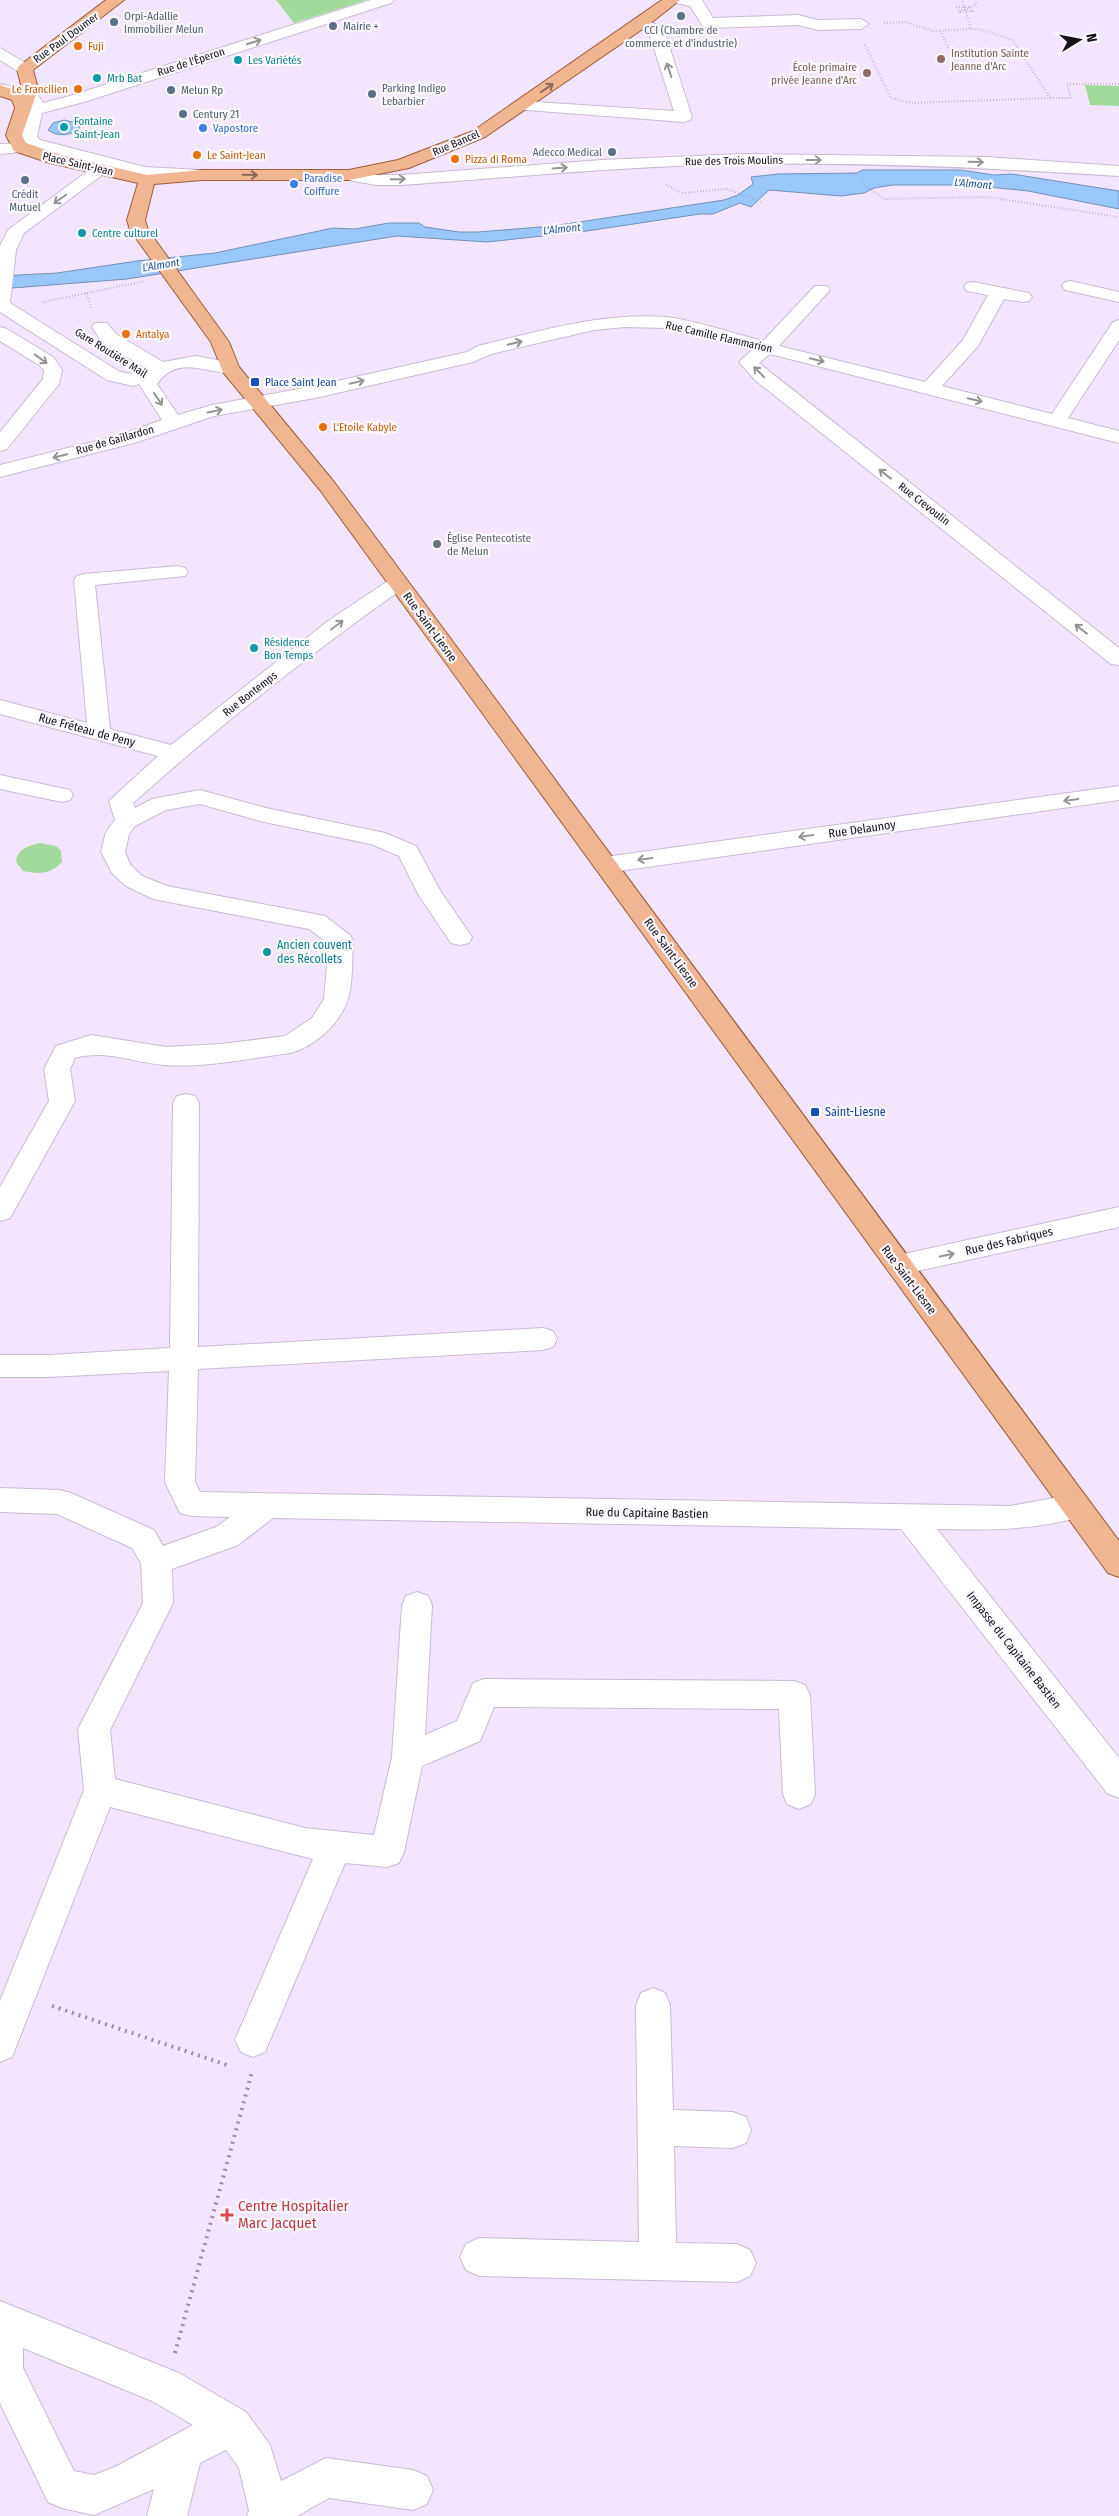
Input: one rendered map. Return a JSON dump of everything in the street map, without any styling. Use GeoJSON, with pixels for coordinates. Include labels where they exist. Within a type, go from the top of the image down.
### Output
{"type":"FeatureCollection","features":[{"type":"Feature","properties":{"kind":"main road","name":"Rue Paul Doumer"},"geometry":{"type":"LineString","coordinates":[[30,104],[25,69],[116,0]]}},
{"type":"Feature","properties":{"kind":"main road","name":"Rue Bancel"},"geometry":{"type":"LineString","coordinates":[[202,175],[350,175],[403,164],[479,134],[642,24],[672,0]]}},
{"type":"Feature","properties":{"kind":"main road"},"geometry":{"type":"LineString","coordinates":[[20,147],[14,135],[30,104]]}},
{"type":"Feature","properties":{"kind":"main road","name":"Place Saint-Jean"},"geometry":{"type":"LineString","coordinates":[[20,147],[34,154],[147,180],[202,175]]}},
{"type":"Feature","properties":{"kind":"main road","name":"Rue Saint-Liesne"},"geometry":{"type":"LineString","coordinates":[[147,180],[136,220],[156,254],[221,344],[230,368],[327,486],[800,1128],[874,1233],[900,1265],[1074,1506],[1119,1564]]}},
{"type":"Feature","properties":{"kind":"street","name":"Rue de l'Éperon"},"geometry":{"type":"LineString","coordinates":[[30,104],[78,99],[386,0]]}},
{"type":"Feature","properties":{"kind":"street"},"geometry":{"type":"LineString","coordinates":[[681,0],[696,3],[708,24],[798,20],[818,25],[861,24]]}},
{"type":"Feature","properties":{"kind":"street"},"geometry":{"type":"LineString","coordinates":[[520,106],[684,117],[656,30],[642,24]]}},
{"type":"Feature","properties":{"kind":"street"},"geometry":{"type":"LineString","coordinates":[[0,53],[25,69]]}},
{"type":"Feature","properties":{"kind":"street"},"geometry":{"type":"LineString","coordinates":[[3,90],[30,104],[28,137],[34,144],[145,172],[202,175]]}},
{"type":"Feature","properties":{"kind":"street"},"geometry":{"type":"LineString","coordinates":[[0,149],[20,147]]}},
{"type":"Feature","properties":{"kind":"street","name":"Rue des Trois Moulins"},"geometry":{"type":"LineString","coordinates":[[350,175],[376,180],[401,180],[602,165],[742,159],[986,162],[1119,171]]}},
{"type":"Feature","properties":{"kind":"street"},"geometry":{"type":"LineString","coordinates":[[3,293],[7,250],[17,230],[100,169]]}},
{"type":"Feature","properties":{"kind":"street"},"geometry":{"type":"LineString","coordinates":[[1071,286],[1119,297]]}},
{"type":"Feature","properties":{"kind":"street"},"geometry":{"type":"LineString","coordinates":[[973,287],[1023,297]]}},
{"type":"Feature","properties":{"kind":"street"},"geometry":{"type":"LineString","coordinates":[[767,348],[822,290]]}},
{"type":"Feature","properties":{"kind":"street"},"geometry":{"type":"LineString","coordinates":[[929,388],[972,342],[999,292]]}},
{"type":"Feature","properties":{"kind":"street","name":"Gare Routière Mail"},"geometry":{"type":"LineString","coordinates":[[3,293],[26,302],[80,334],[156,372]]}},
{"type":"Feature","properties":{"kind":"street","name":"Gare Routière Mail"},"geometry":{"type":"LineString","coordinates":[[3,293],[114,376],[133,380],[156,372]]}},
{"type":"Feature","properties":{"kind":"street","name":"Rue Camille Flammarion"},"geometry":{"type":"LineString","coordinates":[[258,402],[315,392],[594,325],[624,322],[668,323],[1119,437]]}},
{"type":"Feature","properties":{"kind":"street"},"geometry":{"type":"LineString","coordinates":[[1057,421],[1119,326]]}},
{"type":"Feature","properties":{"kind":"street"},"geometry":{"type":"LineString","coordinates":[[101,327],[109,338],[156,372]]}},
{"type":"Feature","properties":{"kind":"street"},"geometry":{"type":"LineString","coordinates":[[0,333],[46,361],[53,370],[52,380],[0,445]]}},
{"type":"Feature","properties":{"kind":"street"},"geometry":{"type":"LineString","coordinates":[[173,422],[148,384],[156,372],[198,360],[221,344]]}},
{"type":"Feature","properties":{"kind":"street","name":"Rue Crevoulin"},"geometry":{"type":"LineString","coordinates":[[767,348],[748,362],[762,376],[1119,660]]}},
{"type":"Feature","properties":{"kind":"street"},"geometry":{"type":"LineString","coordinates":[[198,360],[230,368]]}},
{"type":"Feature","properties":{"kind":"street","name":"Rue de Gaillardon"},"geometry":{"type":"LineString","coordinates":[[2,467],[127,439],[173,422],[258,402]]}},
{"type":"Feature","properties":{"kind":"street"},"geometry":{"type":"LineString","coordinates":[[99,733],[84,580],[178,572]]}},
{"type":"Feature","properties":{"kind":"street","name":"Rue Bontemps"},"geometry":{"type":"LineString","coordinates":[[127,821],[121,801],[175,753],[336,626],[398,583]]}},
{"type":"Feature","properties":{"kind":"street","name":"Rue Fréteau de Peny"},"geometry":{"type":"LineString","coordinates":[[0,707],[175,753]]}},
{"type":"Feature","properties":{"kind":"street"},"geometry":{"type":"LineString","coordinates":[[0,782],[62,795]]}},
{"type":"Feature","properties":{"kind":"street","name":"Rue Delaunoy"},"geometry":{"type":"LineString","coordinates":[[605,865],[1119,793]]}},
{"type":"Feature","properties":{"kind":"street"},"geometry":{"type":"LineString","coordinates":[[0,1211],[62,1101],[57,1069],[65,1052],[91,1044],[166,1056],[221,1053],[292,1044],[321,1024],[336,999],[341,941],[316,922],[161,893],[134,881],[120,868],[113,852],[118,832],[127,821],[160,804],[200,797],[264,815],[377,838],[408,851],[430,894],[460,936]]}},
{"type":"Feature","properties":{"kind":"street"},"geometry":{"type":"LineString","coordinates":[[184,1358],[186,1104]]}},
{"type":"Feature","properties":{"kind":"street","name":"Rue des Fabriques"},"geometry":{"type":"LineString","coordinates":[[900,1265],[1119,1217]]}},
{"type":"Feature","properties":{"kind":"street"},"geometry":{"type":"LineString","coordinates":[[0,1366],[48,1366],[543,1339]]}},
{"type":"Feature","properties":{"kind":"street","name":"Rue du Capitaine Bastien"},"geometry":{"type":"LineString","coordinates":[[184,1358],[180,1482],[191,1504],[910,1518],[1010,1518],[1074,1506]]}},
{"type":"Feature","properties":{"kind":"street"},"geometry":{"type":"LineString","coordinates":[[0,1500],[60,1502],[143,1539],[156,1562],[158,1603],[94,1728],[100,1790],[0,2045]]}},
{"type":"Feature","properties":{"kind":"street"},"geometry":{"type":"LineString","coordinates":[[156,1562],[227,1536],[267,1506]]}},
{"type":"Feature","properties":{"kind":"street","name":"Impasse du Capitaine Bastien"},"geometry":{"type":"LineString","coordinates":[[910,1518],[1119,1783]]}},
{"type":"Feature","properties":{"kind":"street"},"geometry":{"type":"LineString","coordinates":[[100,1790],[305,1843],[386,1852],[408,1757],[418,1604]]}},
{"type":"Feature","properties":{"kind":"street"},"geometry":{"type":"LineString","coordinates":[[408,1757],[469,1731],[484,1693],[794,1695],[799,1794]]}},
{"type":"Feature","properties":{"kind":"street"},"geometry":{"type":"LineString","coordinates":[[248,2055],[335,1846]]}},
{"type":"Feature","properties":{"kind":"street"},"geometry":{"type":"LineString","coordinates":[[653,2004],[658,2261]]}},
{"type":"Feature","properties":{"kind":"street"},"geometry":{"type":"LineString","coordinates":[[656,2126],[733,2130]]}},
{"type":"Feature","properties":{"kind":"street"},"geometry":{"type":"LineString","coordinates":[[480,2257],[737,2263]]}},
{"type":"Feature","properties":{"kind":"street"},"geometry":{"type":"LineString","coordinates":[[232,2426],[183,2451],[126,2484],[94,2495],[62,2488],[4,2370],[2,2321],[166,2387],[232,2426],[256,2459],[268,2513],[326,2478],[413,2490]]}},
{"type":"Feature","properties":{"kind":"street"},"geometry":{"type":"LineString","coordinates":[[167,2516],[183,2451]]}},
{"type":"Feature","properties":{"kind":"path"},"geometry":{"type":"LineString","coordinates":[[962,0],[971,30]]}},
{"type":"Feature","properties":{"kind":"path"},"geometry":{"type":"LineString","coordinates":[[970,8],[972,11],[960,12],[958,10],[970,8],[977,4],[975,0]]}},
{"type":"Feature","properties":{"kind":"path"},"geometry":{"type":"LineString","coordinates":[[956,7],[970,8]]}},
{"type":"Feature","properties":{"kind":"path"},"geometry":{"type":"LineString","coordinates":[[861,24],[905,22],[932,31],[980,29],[1013,40],[1050,98]]}},
{"type":"Feature","properties":{"kind":"path"},"geometry":{"type":"LineString","coordinates":[[940,31],[962,74]]}},
{"type":"Feature","properties":{"kind":"path"},"geometry":{"type":"LineString","coordinates":[[864,45],[891,98],[912,103],[1071,98],[1068,84],[1119,84]]}},
{"type":"Feature","properties":{"kind":"path"},"geometry":{"type":"LineString","coordinates":[[661,183],[682,193],[727,189],[761,202]]}},
{"type":"Feature","properties":{"kind":"path"},"geometry":{"type":"LineString","coordinates":[[875,194],[884,199],[987,197],[1119,217]]}},
{"type":"Feature","properties":{"kind":"path"},"geometry":{"type":"LineString","coordinates":[[26,302],[32,300],[38,303],[172,276]]}},
{"type":"Feature","properties":{"kind":"path"},"geometry":{"type":"LineString","coordinates":[[21,1995],[234,2068]]}},
{"type":"Feature","properties":{"kind":"path"},"geometry":{"type":"LineString","coordinates":[[248,2055],[252,2074]]}},
{"type":"Feature","properties":{"kind":"path"},"geometry":{"type":"LineString","coordinates":[[166,2387],[252,2074],[248,2055]]}},
{"type":"Feature","properties":{"kind":"green space"},"geometry":{"type":"Polygon","coordinates":[[[276,0],[367,0],[294,23],[276,0]]]}},
{"type":"Feature","properties":{"kind":"green space"},"geometry":{"type":"Polygon","coordinates":[[[1085,85],[1119,86],[1119,106],[1090,105],[1085,85]]]}},
{"type":"Feature","properties":{"kind":"green space"},"geometry":{"type":"Polygon","coordinates":[[[40,843],[56,846],[61,851],[62,862],[44,873],[23,871],[16,862],[18,854],[27,847],[40,843]]]}},
{"type":"Feature","properties":{"kind":"water"},"geometry":{"type":"Polygon","coordinates":[[[64,120],[77,123],[80,128],[73,133],[64,135],[48,130],[53,123],[64,120]]]}},
{"type":"Feature","properties":{"kind":"water","name":"L'Almont"},"geometry":{"type":"Polygon","coordinates":[[[862,170],[961,170],[994,175],[1012,174],[1119,191],[1119,209],[1028,191],[969,185],[893,185],[874,188],[864,193],[841,196],[769,190],[751,207],[740,203],[713,214],[700,214],[580,232],[487,242],[397,236],[127,279],[0,289],[0,276],[57,273],[137,261],[215,253],[333,228],[355,229],[389,223],[419,223],[425,227],[459,232],[478,232],[553,226],[724,200],[738,195],[753,184],[751,177],[778,174],[857,173],[862,170]]]}},
{"type":"Feature","properties":{"kind":"place","name":"CCI (Chambre de commerce et d'industrie)"},"geometry":{"type":"Point","coordinates":[681,16]}},
{"type":"Feature","properties":{"kind":"place","name":"Orpi-Adallie Immobilier Melun"},"geometry":{"type":"Point","coordinates":[114,22]}},
{"type":"Feature","properties":{"kind":"place","name":"Mairie +"},"geometry":{"type":"Point","coordinates":[333,26]}},
{"type":"Feature","properties":{"kind":"place","name":"Fuji"},"geometry":{"type":"Point","coordinates":[78,46]}},
{"type":"Feature","properties":{"kind":"place","name":"Institution Sainte Jeanne d'Arc"},"geometry":{"type":"Point","coordinates":[941,59]}},
{"type":"Feature","properties":{"kind":"place","name":"Les Variétés"},"geometry":{"type":"Point","coordinates":[238,60]}},
{"type":"Feature","properties":{"kind":"place","name":"École primaire privée Jeanne d'Arc"},"geometry":{"type":"Point","coordinates":[867,73]}},
{"type":"Feature","properties":{"kind":"place","name":"Mrb Bat"},"geometry":{"type":"Point","coordinates":[97,78]}},
{"type":"Feature","properties":{"kind":"place","name":"Le Francilien"},"geometry":{"type":"Point","coordinates":[78,89]}},
{"type":"Feature","properties":{"kind":"place","name":"Melun Rp"},"geometry":{"type":"Point","coordinates":[171,90]}},
{"type":"Feature","properties":{"kind":"place","name":"Parking Indigo Lebarbier"},"geometry":{"type":"Point","coordinates":[372,94]}},
{"type":"Feature","properties":{"kind":"place","name":"Century 21"},"geometry":{"type":"Point","coordinates":[183,114]}},
{"type":"Feature","properties":{"kind":"place","name":"Fontaine Saint-Jean"},"geometry":{"type":"Point","coordinates":[64,127]}},
{"type":"Feature","properties":{"kind":"place","name":"Vapostore"},"geometry":{"type":"Point","coordinates":[203,128]}},
{"type":"Feature","properties":{"kind":"place","name":"Adecco Medical"},"geometry":{"type":"Point","coordinates":[612,152]}},
{"type":"Feature","properties":{"kind":"place","name":"Le Saint-Jean"},"geometry":{"type":"Point","coordinates":[197,155]}},
{"type":"Feature","properties":{"kind":"place","name":"Pizza di Roma"},"geometry":{"type":"Point","coordinates":[455,159]}},
{"type":"Feature","properties":{"kind":"place","name":"Crédit Mutuel"},"geometry":{"type":"Point","coordinates":[25,180]}},
{"type":"Feature","properties":{"kind":"place","name":"Paradise Coiffure"},"geometry":{"type":"Point","coordinates":[294,184]}},
{"type":"Feature","properties":{"kind":"place","name":"Centre culturel"},"geometry":{"type":"Point","coordinates":[82,233]}},
{"type":"Feature","properties":{"kind":"place","name":"Antalya"},"geometry":{"type":"Point","coordinates":[126,334]}},
{"type":"Feature","properties":{"kind":"place","name":"Place Saint Jean"},"geometry":{"type":"Point","coordinates":[255,382]}},
{"type":"Feature","properties":{"kind":"place","name":"L'Etoile Kabyle"},"geometry":{"type":"Point","coordinates":[323,427]}},
{"type":"Feature","properties":{"kind":"place","name":"Église Pentecotiste de Melun"},"geometry":{"type":"Point","coordinates":[437,544]}},
{"type":"Feature","properties":{"kind":"place","name":"Résidence Bon Temps"},"geometry":{"type":"Point","coordinates":[254,648]}},
{"type":"Feature","properties":{"kind":"place","name":"Ancien couvent des Récollets"},"geometry":{"type":"Point","coordinates":[267,952]}},
{"type":"Feature","properties":{"kind":"place","name":"Saint-Liesne"},"geometry":{"type":"Point","coordinates":[815,1112]}},
{"type":"Feature","properties":{"kind":"place","name":"Centre Hospitalier Marc Jacquet"},"geometry":{"type":"Point","coordinates":[227,2215]}}]}
